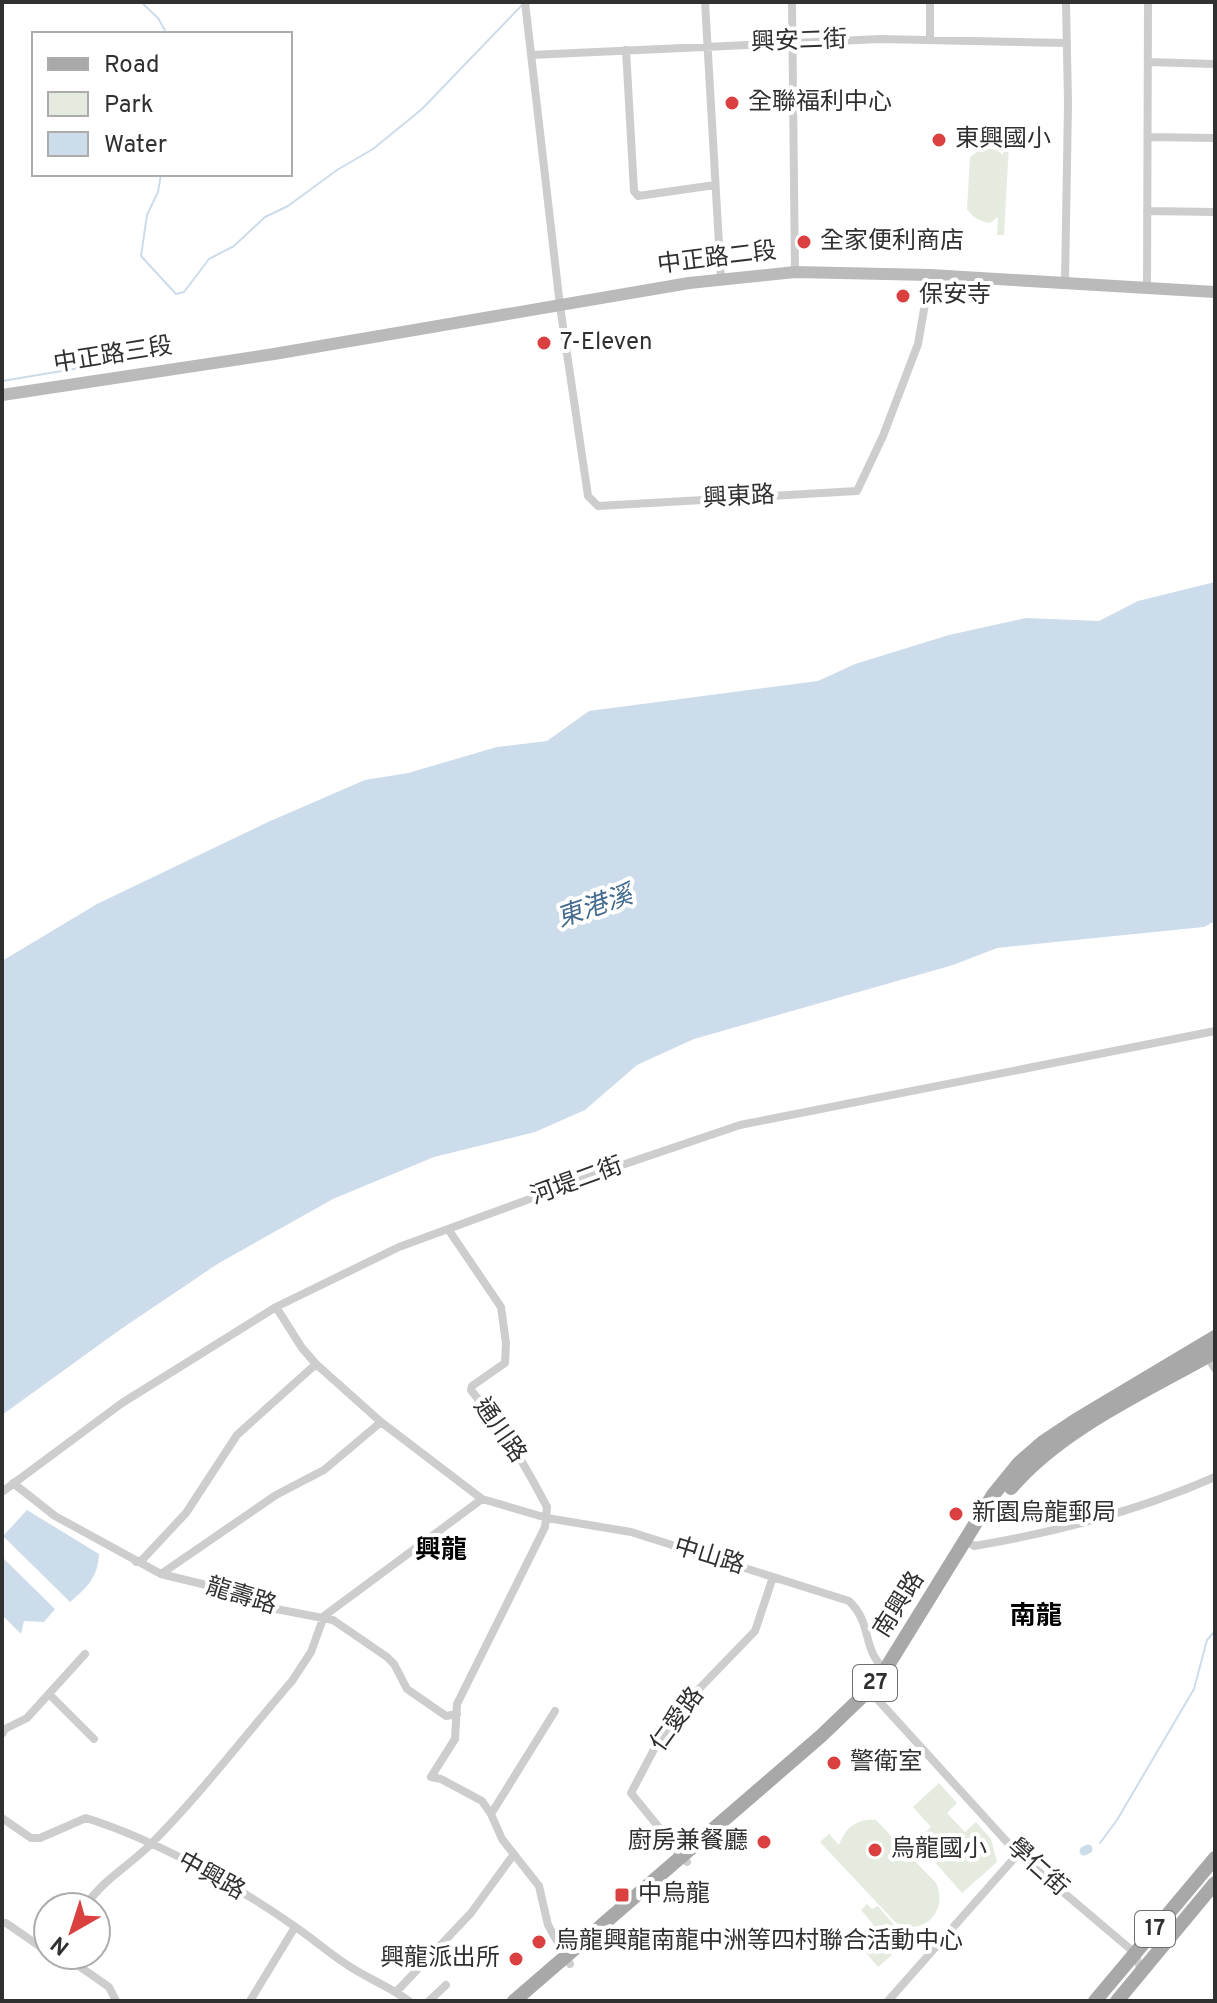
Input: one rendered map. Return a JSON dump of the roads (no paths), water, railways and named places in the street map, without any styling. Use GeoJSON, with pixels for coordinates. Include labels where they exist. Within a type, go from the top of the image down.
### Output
{"type":"FeatureCollection","features":[{"type":"Feature","properties":{"kind":"main road","name":"中正路二段"},"geometry":{"type":"LineString","coordinates":[[230,361],[721,279],[795,272],[930,275],[1215,292]]}},
{"type":"Feature","properties":{"kind":"main road","name":"中正路三段"},"geometry":{"type":"LineString","coordinates":[[2,395],[230,361]]}},
{"type":"Feature","properties":{"kind":"main road","name":"南興路"},"geometry":{"type":"LineString","coordinates":[[526,2001],[567,1961],[873,1693],[970,1543],[993,1495],[1019,1463],[1043,1442],[1210,1356],[1215,1337]]}},
{"type":"Feature","properties":{"kind":"main road","name":"17"},"geometry":{"type":"LineString","coordinates":[[1095,2001],[1215,1858]]}},
{"type":"Feature","properties":{"kind":"main road","name":"17"},"geometry":{"type":"LineString","coordinates":[[1117,2001],[1215,1883]]}},
{"type":"Feature","properties":{"kind":"main road","name":"南興路"},"geometry":{"type":"LineString","coordinates":[[514,2001],[567,1961]]}},
{"type":"Feature","properties":{"kind":"street"},"geometry":{"type":"LineString","coordinates":[[705,2],[721,279]]}},
{"type":"Feature","properties":{"kind":"street"},"geometry":{"type":"LineString","coordinates":[[792,2],[795,272]]}},
{"type":"Feature","properties":{"kind":"street"},"geometry":{"type":"LineString","coordinates":[[930,2],[930,40]]}},
{"type":"Feature","properties":{"kind":"street"},"geometry":{"type":"LineString","coordinates":[[1065,283],[1066,2]]}},
{"type":"Feature","properties":{"kind":"street"},"geometry":{"type":"LineString","coordinates":[[1147,289],[1148,2]]}},
{"type":"Feature","properties":{"kind":"street"},"geometry":{"type":"LineString","coordinates":[[525,3],[560,306]]}},
{"type":"Feature","properties":{"kind":"street","name":"興安二街"},"geometry":{"type":"LineString","coordinates":[[531,55],[792,42],[930,40],[1067,43]]}},
{"type":"Feature","properties":{"kind":"street"},"geometry":{"type":"LineString","coordinates":[[626,50],[634,191],[638,196],[715,185]]}},
{"type":"Feature","properties":{"kind":"street"},"geometry":{"type":"LineString","coordinates":[[1148,62],[1215,64]]}},
{"type":"Feature","properties":{"kind":"street"},"geometry":{"type":"LineString","coordinates":[[1148,137],[1215,138]]}},
{"type":"Feature","properties":{"kind":"street"},"geometry":{"type":"LineString","coordinates":[[1147,211],[1215,212]]}},
{"type":"Feature","properties":{"kind":"street","name":"興東路"},"geometry":{"type":"LineString","coordinates":[[560,306],[588,496],[598,506],[857,491],[883,436],[918,344],[930,275]]}},
{"type":"Feature","properties":{"kind":"street","name":"河堤二街"},"geometry":{"type":"LineString","coordinates":[[2,1492],[122,1403],[276,1307],[399,1247],[740,1125],[1215,1031]]}},
{"type":"Feature","properties":{"kind":"street","name":"通川路"},"geometry":{"type":"LineString","coordinates":[[448,1229],[501,1307],[505,1326],[505,1363],[472,1386],[471,1390],[507,1436],[547,1507],[547,1518]]}},
{"type":"Feature","properties":{"kind":"street","name":"中山路"},"geometry":{"type":"LineString","coordinates":[[276,1307],[316,1364],[381,1422],[482,1499],[547,1518],[631,1532],[849,1601],[862,1613],[871,1652],[879,1666],[888,1672]]}},
{"type":"Feature","properties":{"kind":"street"},"geometry":{"type":"LineString","coordinates":[[136,1562],[142,1560],[186,1513],[237,1435],[316,1364]]}},
{"type":"Feature","properties":{"kind":"street"},"geometry":{"type":"LineString","coordinates":[[161,1574],[276,1495],[324,1470],[381,1422]]}},
{"type":"Feature","properties":{"kind":"street"},"geometry":{"type":"LineString","coordinates":[[970,1543],[1057,1529],[1136,1508],[1215,1477]]}},
{"type":"Feature","properties":{"kind":"street","name":"龍壽路"},"geometry":{"type":"LineString","coordinates":[[13,1483],[55,1516],[161,1574],[239,1593],[271,1608],[333,1620],[387,1657],[407,1689],[446,1716],[457,1714]]}},
{"type":"Feature","properties":{"kind":"street"},"geometry":{"type":"LineString","coordinates":[[97,1891],[150,1845],[306,1663],[324,1616],[482,1499]]}},
{"type":"Feature","properties":{"kind":"street"},"geometry":{"type":"LineString","coordinates":[[547,1518],[457,1704],[455,1739],[431,1777],[441,1779],[482,1801],[502,1839],[539,1886],[548,1925],[567,1961]]}},
{"type":"Feature","properties":{"kind":"street","name":"仁愛路"},"geometry":{"type":"LineString","coordinates":[[685,1859],[631,1793],[669,1726],[697,1691],[755,1631],[773,1577]]}},
{"type":"Feature","properties":{"kind":"street"},"geometry":{"type":"LineString","coordinates":[[2,1734],[5,1729],[27,1718],[85,1654]]}},
{"type":"Feature","properties":{"kind":"street","name":"學仁街"},"geometry":{"type":"LineString","coordinates":[[873,1693],[1018,1854],[1135,1953]]}},
{"type":"Feature","properties":{"kind":"street"},"geometry":{"type":"LineString","coordinates":[[49,1694],[94,1739]]}},
{"type":"Feature","properties":{"kind":"street"},"geometry":{"type":"LineString","coordinates":[[491,1814],[555,1711]]}},
{"type":"Feature","properties":{"kind":"street","name":"中興路"},"geometry":{"type":"LineString","coordinates":[[2,1818],[31,1838],[40,1838],[86,1818],[115,1827],[232,1887],[295,1927],[347,1966],[397,1991],[409,2001]]}},
{"type":"Feature","properties":{"kind":"street"},"geometry":{"type":"LineString","coordinates":[[397,1991],[471,1913],[514,1854]]}},
{"type":"Feature","properties":{"kind":"street"},"geometry":{"type":"LineString","coordinates":[[888,2001],[1018,1854]]}},
{"type":"Feature","properties":{"kind":"street"},"geometry":{"type":"LineString","coordinates":[[2,1923],[32,1941]]}},
{"type":"Feature","properties":{"kind":"street"},"geometry":{"type":"LineString","coordinates":[[250,2001],[295,1927]]}},
{"type":"Feature","properties":{"kind":"street"},"geometry":{"type":"LineString","coordinates":[[1135,1953],[1141,1971]]}},
{"type":"Feature","properties":{"kind":"street"},"geometry":{"type":"LineString","coordinates":[[86,1971],[109,1987],[116,2001]]}},
{"type":"Feature","properties":{"kind":"street"},"geometry":{"type":"LineString","coordinates":[[429,2001],[446,1985]]}},
{"type":"Feature","properties":{"kind":"water","name":"東港溪"},"geometry":{"type":"Polygon","coordinates":[[[1215,582],[1215,921],[1204,927],[997,948],[953,965],[694,1039],[637,1065],[585,1110],[535,1132],[434,1157],[333,1199],[219,1263],[2,1415],[2,961],[97,904],[268,822],[365,780],[408,773],[497,747],[547,741],[589,711],[818,681],[855,664],[949,635],[1026,618],[1099,621],[1138,601],[1215,582]]]}},
{"type":"Feature","properties":{"kind":"water"},"geometry":{"type":"Polygon","coordinates":[[[27,1510],[99,1554],[90,1581],[70,1602],[3,1536],[27,1510]]]}},
{"type":"Feature","properties":{"kind":"water"},"geometry":{"type":"Polygon","coordinates":[[[2,1557],[55,1609],[44,1622],[24,1621],[21,1634],[2,1615],[2,1557]]]}},
{"type":"Feature","properties":{"kind":"waterway"},"geometry":{"type":"LineString","coordinates":[[141,2],[158,18],[166,32]]}},
{"type":"Feature","properties":{"kind":"waterway"},"geometry":{"type":"LineString","coordinates":[[161,176],[158,192],[147,215],[141,256],[176,294],[184,292],[209,259],[234,246],[265,217],[288,206],[337,170],[373,149],[422,109],[523,4]]}},
{"type":"Feature","properties":{"kind":"waterway"},"geometry":{"type":"LineString","coordinates":[[2,381],[110,363]]}},
{"type":"Feature","properties":{"kind":"waterway"},"geometry":{"type":"LineString","coordinates":[[1100,1843],[1117,1820],[1194,1689],[1207,1640],[1215,1631]]}},
{"type":"Feature","properties":{"kind":"waterway"},"geometry":{"type":"LineString","coordinates":[[1084,1851],[1088,1849]]}},
{"type":"Feature","properties":{"kind":"place","name":"全聯福利中心"},"geometry":{"type":"Point","coordinates":[732,103]}},
{"type":"Feature","properties":{"kind":"place","name":"東興國小"},"geometry":{"type":"Point","coordinates":[939,140]}},
{"type":"Feature","properties":{"kind":"place","name":"全家便利商店"},"geometry":{"type":"Point","coordinates":[804,242]}},
{"type":"Feature","properties":{"kind":"place","name":"保安寺"},"geometry":{"type":"Point","coordinates":[903,296]}},
{"type":"Feature","properties":{"kind":"place","name":"7-Eleven"},"geometry":{"type":"Point","coordinates":[544,343]}},
{"type":"Feature","properties":{"kind":"place","name":"新園烏龍郵局"},"geometry":{"type":"Point","coordinates":[956,1514]}},
{"type":"Feature","properties":{"kind":"place","name":"警衛室"},"geometry":{"type":"Point","coordinates":[834,1763]}},
{"type":"Feature","properties":{"kind":"place","name":"廚房兼餐廳"},"geometry":{"type":"Point","coordinates":[764,1842]}},
{"type":"Feature","properties":{"kind":"place","name":"烏龍國小"},"geometry":{"type":"Point","coordinates":[875,1850]}},
{"type":"Feature","properties":{"kind":"place","name":"中烏龍"},"geometry":{"type":"Point","coordinates":[622,1895]}},
{"type":"Feature","properties":{"kind":"place","name":"烏龍興龍南龍中洲等四村聯合活動中心"},"geometry":{"type":"Point","coordinates":[539,1942]}},
{"type":"Feature","properties":{"kind":"place","name":"興龍派出所"},"geometry":{"type":"Point","coordinates":[516,1959]}},
{"type":"Feature","properties":{"kind":"district","name":"興龍"},"geometry":{"type":"Point","coordinates":[441,1551]}},
{"type":"Feature","properties":{"kind":"district","name":"南龍"},"geometry":{"type":"Point","coordinates":[1036,1617]}}]}
